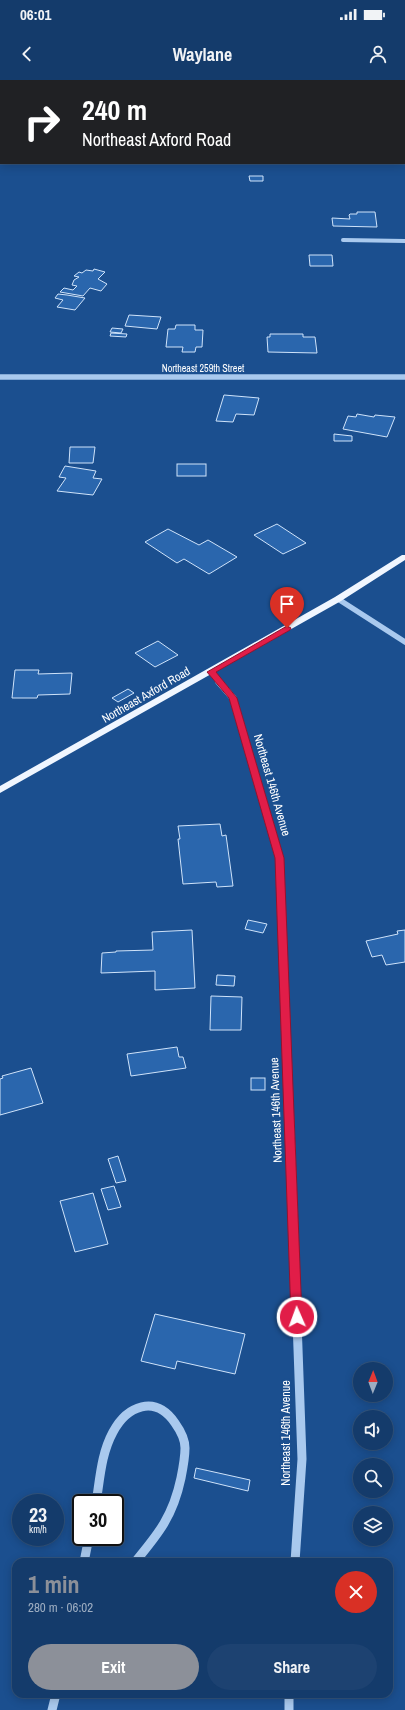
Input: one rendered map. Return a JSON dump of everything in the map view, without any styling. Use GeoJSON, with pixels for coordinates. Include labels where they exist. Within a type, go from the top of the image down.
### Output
{"type":"FeatureCollection","features":[{"type":"Feature","properties":{"kind":"main road","name":"Northeast Axford Road"},"geometry":{"type":"LineString","coordinates":[[0,790],[338,600],[405,557]]}},
{"type":"Feature","properties":{"kind":"street"},"geometry":{"type":"LineString","coordinates":[[343,240],[405,241]]}},
{"type":"Feature","properties":{"kind":"street","name":"Northeast 259th Street"},"geometry":{"type":"LineString","coordinates":[[0,377],[405,377]]}},
{"type":"Feature","properties":{"kind":"street"},"geometry":{"type":"LineString","coordinates":[[338,600],[405,642]]}},
{"type":"Feature","properties":{"kind":"street","name":"Northeast 146th Avenue"},"geometry":{"type":"LineString","coordinates":[[211,672],[233,698],[280,858],[302,1459],[295,1558]]}},
{"type":"Feature","properties":{"kind":"street"},"geometry":{"type":"LineString","coordinates":[[98,1494],[106,1448],[114,1431],[134,1409],[151,1405],[156,1406],[166,1412],[181,1431],[185,1447],[183,1469],[171,1513],[138,1558]]}},
{"type":"Feature","properties":{"kind":"street"},"geometry":{"type":"LineString","coordinates":[[85,1558],[87,1546]]}},
{"type":"Feature","properties":{"kind":"street"},"geometry":{"type":"LineString","coordinates":[[52,1710],[55,1698]]}},
{"type":"Feature","properties":{"kind":"street"},"geometry":{"type":"LineString","coordinates":[[288,1710],[289,1698]]}},
{"type":"Feature","properties":{"kind":"building"},"geometry":{"type":"Polygon","coordinates":[[[249,176],[263,176],[263,181],[250,181],[249,176]]]}},
{"type":"Feature","properties":{"kind":"building"},"geometry":{"type":"Polygon","coordinates":[[[357,212],[375,212],[377,227],[333,226],[332,218],[350,219],[350,214],[357,214],[357,212]]]}},
{"type":"Feature","properties":{"kind":"building"},"geometry":{"type":"Polygon","coordinates":[[[309,255],[332,255],[333,266],[310,266],[309,255]]]}},
{"type":"Feature","properties":{"kind":"building"},"geometry":{"type":"Polygon","coordinates":[[[94,269],[105,272],[98,279],[107,284],[101,291],[90,288],[83,296],[60,292],[64,288],[73,290],[77,286],[72,285],[74,280],[79,277],[74,276],[79,272],[82,273],[86,270],[93,271],[94,269]]]}},
{"type":"Feature","properties":{"kind":"building"},"geometry":{"type":"Polygon","coordinates":[[[58,294],[85,298],[75,310],[57,307],[63,300],[55,298],[58,294]]]}},
{"type":"Feature","properties":{"kind":"building"},"geometry":{"type":"Polygon","coordinates":[[[129,315],[161,317],[157,329],[125,326],[129,315]]]}},
{"type":"Feature","properties":{"kind":"building"},"geometry":{"type":"Polygon","coordinates":[[[176,325],[195,325],[195,330],[203,330],[202,347],[196,347],[195,352],[182,352],[183,347],[166,347],[168,329],[175,329],[176,325]]]}},
{"type":"Feature","properties":{"kind":"building"},"geometry":{"type":"Polygon","coordinates":[[[112,328],[123,329],[121,333],[110,332],[112,328]]]}},
{"type":"Feature","properties":{"kind":"building"},"geometry":{"type":"Polygon","coordinates":[[[111,333],[127,334],[126,337],[110,336],[111,333]]]}},
{"type":"Feature","properties":{"kind":"building"},"geometry":{"type":"Polygon","coordinates":[[[270,334],[303,334],[303,337],[315,337],[317,353],[268,352],[267,337],[270,337],[270,334]]]}},
{"type":"Feature","properties":{"kind":"building"},"geometry":{"type":"Polygon","coordinates":[[[224,395],[259,398],[254,415],[236,414],[233,422],[216,421],[224,395]]]}},
{"type":"Feature","properties":{"kind":"building"},"geometry":{"type":"Polygon","coordinates":[[[357,414],[374,417],[375,415],[395,417],[387,437],[343,429],[348,416],[356,417],[357,414]]]}},
{"type":"Feature","properties":{"kind":"building"},"geometry":{"type":"Polygon","coordinates":[[[334,434],[352,436],[352,441],[334,441],[334,434]]]}},
{"type":"Feature","properties":{"kind":"building"},"geometry":{"type":"Polygon","coordinates":[[[70,447],[95,447],[93,463],[69,463],[70,447]]]}},
{"type":"Feature","properties":{"kind":"building"},"geometry":{"type":"Polygon","coordinates":[[[177,464],[206,464],[206,476],[177,476],[177,464]]]}},
{"type":"Feature","properties":{"kind":"building"},"geometry":{"type":"Polygon","coordinates":[[[65,466],[96,471],[93,478],[102,479],[93,495],[57,491],[66,478],[59,477],[65,466]]]}},
{"type":"Feature","properties":{"kind":"building"},"geometry":{"type":"Polygon","coordinates":[[[277,524],[306,543],[283,554],[254,535],[277,524]]]}},
{"type":"Feature","properties":{"kind":"building"},"geometry":{"type":"Polygon","coordinates":[[[168,529],[199,545],[208,540],[237,557],[209,574],[184,559],[177,563],[145,542],[168,529]]]}},
{"type":"Feature","properties":{"kind":"building"},"geometry":{"type":"Polygon","coordinates":[[[158,641],[178,655],[155,667],[135,653],[158,641]]]}},
{"type":"Feature","properties":{"kind":"building"},"geometry":{"type":"Polygon","coordinates":[[[15,670],[39,670],[38,674],[72,673],[70,694],[38,695],[37,698],[12,698],[15,670]]]}},
{"type":"Feature","properties":{"kind":"building"},"geometry":{"type":"Polygon","coordinates":[[[128,689],[134,693],[118,702],[112,698],[128,689]]]}},
{"type":"Feature","properties":{"kind":"building"},"geometry":{"type":"Polygon","coordinates":[[[220,824],[222,836],[226,835],[233,886],[217,887],[216,882],[183,884],[178,826],[220,824]]]}},
{"type":"Feature","properties":{"kind":"building"},"geometry":{"type":"Polygon","coordinates":[[[248,920],[267,924],[263,933],[245,929],[248,920]]]}},
{"type":"Feature","properties":{"kind":"building"},"geometry":{"type":"Polygon","coordinates":[[[192,930],[195,988],[155,990],[155,971],[101,973],[102,953],[153,950],[152,932],[192,930]]]}},
{"type":"Feature","properties":{"kind":"building"},"geometry":{"type":"Polygon","coordinates":[[[405,930],[405,962],[386,965],[382,955],[372,957],[366,941],[398,934],[397,931],[405,930]]]}},
{"type":"Feature","properties":{"kind":"building"},"geometry":{"type":"Polygon","coordinates":[[[217,975],[235,976],[234,986],[216,985],[217,975]]]}},
{"type":"Feature","properties":{"kind":"building"},"geometry":{"type":"Polygon","coordinates":[[[211,996],[242,997],[241,1030],[210,1030],[211,996]]]}},
{"type":"Feature","properties":{"kind":"building"},"geometry":{"type":"Polygon","coordinates":[[[177,1047],[179,1057],[183,1057],[186,1068],[131,1076],[127,1054],[177,1047]]]}},
{"type":"Feature","properties":{"kind":"building"},"geometry":{"type":"Polygon","coordinates":[[[31,1068],[43,1103],[0,1115],[0,1079],[3,1078],[2,1076],[31,1068]]]}},
{"type":"Feature","properties":{"kind":"building"},"geometry":{"type":"Polygon","coordinates":[[[251,1078],[265,1078],[265,1090],[251,1090],[251,1078]]]}},
{"type":"Feature","properties":{"kind":"building"},"geometry":{"type":"Polygon","coordinates":[[[118,1156],[126,1181],[116,1183],[108,1159],[118,1156]]]}},
{"type":"Feature","properties":{"kind":"building"},"geometry":{"type":"Polygon","coordinates":[[[114,1186],[121,1207],[108,1210],[101,1189],[114,1186]]]}},
{"type":"Feature","properties":{"kind":"building"},"geometry":{"type":"Polygon","coordinates":[[[93,1193],[108,1244],[75,1252],[60,1201],[93,1193]]]}},
{"type":"Feature","properties":{"kind":"building"},"geometry":{"type":"Polygon","coordinates":[[[155,1314],[245,1334],[235,1374],[177,1361],[175,1369],[141,1361],[155,1314]]]}},
{"type":"Feature","properties":{"kind":"building"},"geometry":{"type":"Polygon","coordinates":[[[196,1468],[250,1480],[248,1491],[194,1478],[196,1468]]]}},
{"type":"Feature","properties":{"kind":"route"},"geometry":{"type":"LineString","coordinates":[[287,628],[211,672],[233,698],[280,858],[297,1317]]}}]}
